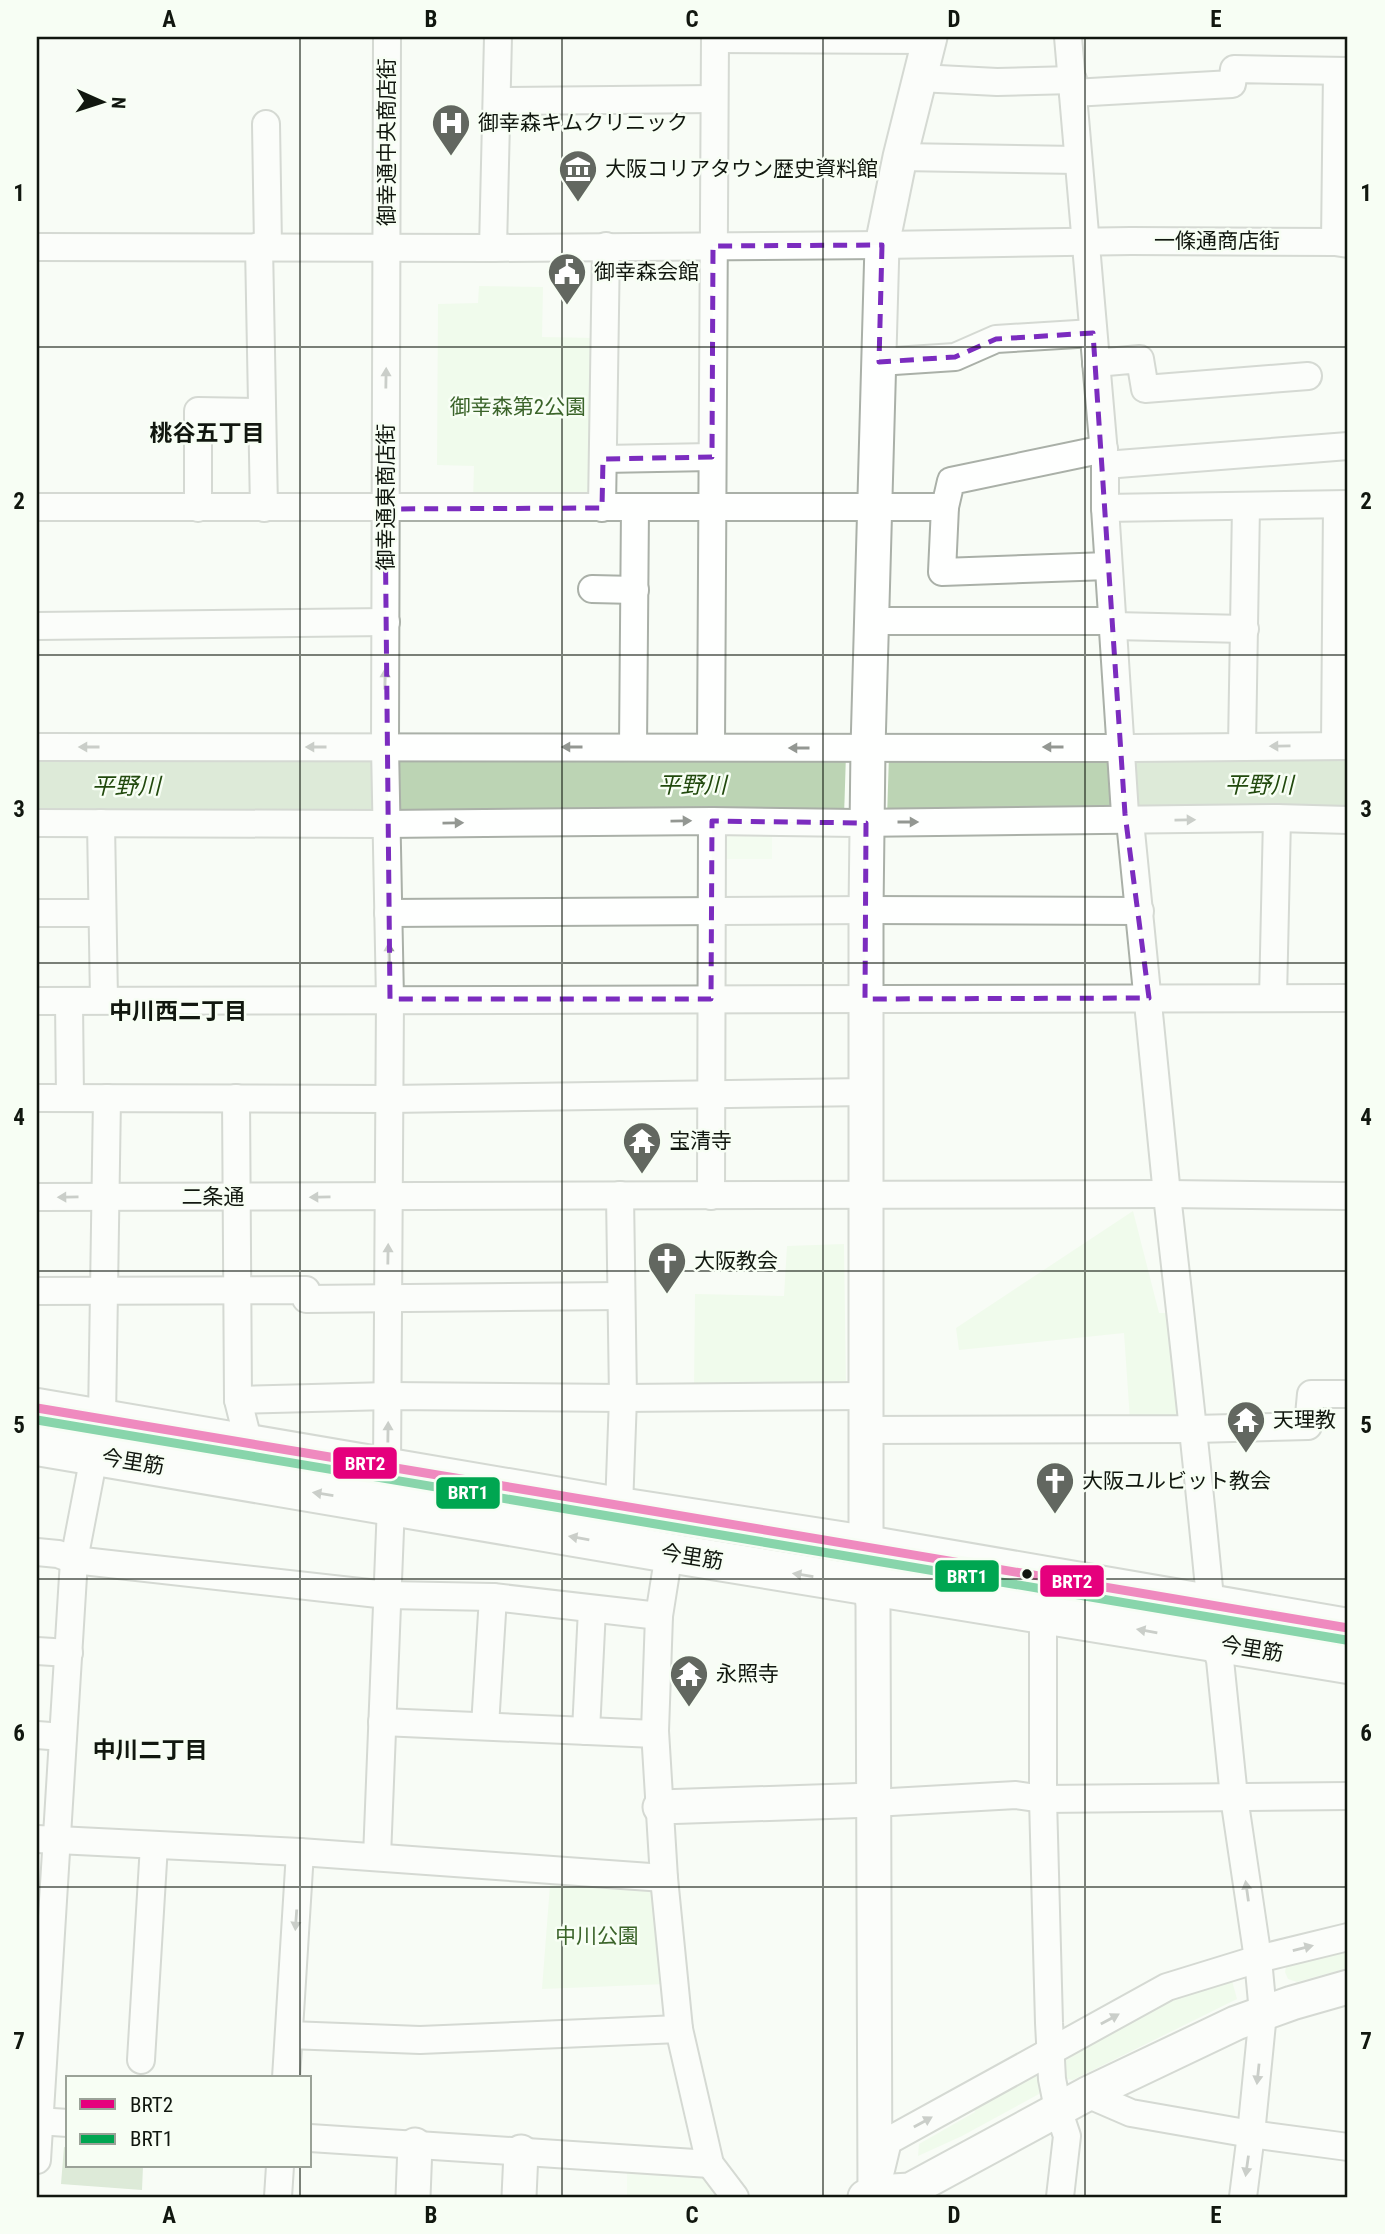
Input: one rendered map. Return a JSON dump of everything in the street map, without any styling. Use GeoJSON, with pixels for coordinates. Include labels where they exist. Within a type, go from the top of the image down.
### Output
{"type":"FeatureCollection","features":[{"type":"Feature","properties":{"kind":"main road","name":"今里筋"},"geometry":{"type":"LineString","coordinates":[[37,1408],[249,1444],[389,1486],[669,1553],[1043,1614],[1217,1651],[1348,1664]]}},
{"type":"Feature","properties":{"kind":"main road","name":"今里筋"},"geometry":{"type":"LineString","coordinates":[[37,1446],[94,1456],[619,1507],[866,1545],[1348,1628]]}},
{"type":"Feature","properties":{"kind":"street","name":"御幸通中央商店街"},"geometry":{"type":"LineString","coordinates":[[387,37],[387,247]]}},
{"type":"Feature","properties":{"kind":"street"},"geometry":{"type":"LineString","coordinates":[[494,247],[498,37]]}},
{"type":"Feature","properties":{"kind":"street"},"geometry":{"type":"LineString","coordinates":[[1068,37],[1104,457],[1108,566],[1128,818],[1140,911],[1167,1194],[1195,1429],[1211,1605],[1263,2013],[1243,2197]]}},
{"type":"Feature","properties":{"kind":"street"},"geometry":{"type":"LineString","coordinates":[[711,747],[715,38],[930,38],[900,157],[882,245],[874,508],[866,820],[865,999],[866,1545],[873,1605],[872,2196]]}},
{"type":"Feature","properties":{"kind":"street"},"geometry":{"type":"LineString","coordinates":[[919,78],[1073,86],[1233,84],[1234,69],[1342,71],[1342,243]]}},
{"type":"Feature","properties":{"kind":"street"},"geometry":{"type":"LineString","coordinates":[[498,102],[714,99]]}},
{"type":"Feature","properties":{"kind":"street"},"geometry":{"type":"LineString","coordinates":[[264,508],[262,412],[266,124]]}},
{"type":"Feature","properties":{"kind":"street"},"geometry":{"type":"LineString","coordinates":[[900,157],[1077,160]]}},
{"type":"Feature","properties":{"kind":"street","name":"一條通商店街"},"geometry":{"type":"LineString","coordinates":[[37,247],[713,246],[1131,241],[1342,243]]}},
{"type":"Feature","properties":{"kind":"street"},"geometry":{"type":"LineString","coordinates":[[602,508],[606,246]]}},
{"type":"Feature","properties":{"kind":"street","name":"御幸通東商店街"},"geometry":{"type":"LineString","coordinates":[[377,1857],[389,1486],[387,1299],[390,999],[384,750],[387,247]]}},
{"type":"Feature","properties":{"kind":"street"},"geometry":{"type":"LineString","coordinates":[[879,362],[955,357],[996,339],[1094,333]]}},
{"type":"Feature","properties":{"kind":"street"},"geometry":{"type":"LineString","coordinates":[[1096,363],[1139,359],[1145,389],[1308,376]]}},
{"type":"Feature","properties":{"kind":"street"},"geometry":{"type":"LineString","coordinates":[[198,508],[198,411],[262,412]]}},
{"type":"Feature","properties":{"kind":"street"},"geometry":{"type":"LineString","coordinates":[[1108,566],[942,572],[945,507],[951,481],[1104,457],[1348,446]]}},
{"type":"Feature","properties":{"kind":"street"},"geometry":{"type":"LineString","coordinates":[[603,459],[712,457]]}},
{"type":"Feature","properties":{"kind":"street"},"geometry":{"type":"LineString","coordinates":[[37,747],[384,750],[711,747],[868,751],[1342,746],[1343,505],[1105,508]]}},
{"type":"Feature","properties":{"kind":"street"},"geometry":{"type":"LineString","coordinates":[[1242,747],[1247,506]]}},
{"type":"Feature","properties":{"kind":"street"},"geometry":{"type":"LineString","coordinates":[[37,507],[945,507]]}},
{"type":"Feature","properties":{"kind":"street"},"geometry":{"type":"LineString","coordinates":[[633,747],[635,508]]}},
{"type":"Feature","properties":{"kind":"street"},"geometry":{"type":"LineString","coordinates":[[592,589],[635,590]]}},
{"type":"Feature","properties":{"kind":"street"},"geometry":{"type":"LineString","coordinates":[[872,621],[1114,624],[1245,629]]}},
{"type":"Feature","properties":{"kind":"street"},"geometry":{"type":"LineString","coordinates":[[37,626],[386,622]]}},
{"type":"Feature","properties":{"kind":"street"},"geometry":{"type":"LineString","coordinates":[[37,823],[1128,818],[1348,820]]}},
{"type":"Feature","properties":{"kind":"street"},"geometry":{"type":"LineString","coordinates":[[1273,998],[1278,818]]}},
{"type":"Feature","properties":{"kind":"street"},"geometry":{"type":"LineString","coordinates":[[711,1196],[712,821]]}},
{"type":"Feature","properties":{"kind":"street"},"geometry":{"type":"LineString","coordinates":[[101,823],[104,1000]]}},
{"type":"Feature","properties":{"kind":"street"},"geometry":{"type":"LineString","coordinates":[[388,913],[1140,911]]}},
{"type":"Feature","properties":{"kind":"street"},"geometry":{"type":"LineString","coordinates":[[37,913],[103,913]]}},
{"type":"Feature","properties":{"kind":"street"},"geometry":{"type":"LineString","coordinates":[[37,1001],[1348,998]]}},
{"type":"Feature","properties":{"kind":"street"},"geometry":{"type":"LineString","coordinates":[[69,1001],[70,1098]]}},
{"type":"Feature","properties":{"kind":"street"},"geometry":{"type":"LineString","coordinates":[[37,1098],[389,1099],[866,1092]]}},
{"type":"Feature","properties":{"kind":"street"},"geometry":{"type":"LineString","coordinates":[[102,1419],[107,1098]]}},
{"type":"Feature","properties":{"kind":"street"},"geometry":{"type":"LineString","coordinates":[[236,1098],[238,1400],[249,1444]]}},
{"type":"Feature","properties":{"kind":"street","name":"二条通"},"geometry":{"type":"LineString","coordinates":[[37,1197],[1167,1194],[1348,1196]]}},
{"type":"Feature","properties":{"kind":"street"},"geometry":{"type":"LineString","coordinates":[[619,1507],[623,1398],[620,1195]]}},
{"type":"Feature","properties":{"kind":"street"},"geometry":{"type":"LineString","coordinates":[[37,1291],[306,1290],[306,1299],[621,1296]]}},
{"type":"Feature","properties":{"kind":"street"},"geometry":{"type":"LineString","coordinates":[[865,1430],[1308,1426],[1311,1394],[1348,1394]]}},
{"type":"Feature","properties":{"kind":"street"},"geometry":{"type":"LineString","coordinates":[[238,1400],[389,1395],[623,1398],[865,1396]]}},
{"type":"Feature","properties":{"kind":"street"},"geometry":{"type":"LineString","coordinates":[[37,2160],[47,1840],[63,1737],[74,1560],[94,1456]]}},
{"type":"Feature","properties":{"kind":"street"},"geometry":{"type":"LineString","coordinates":[[37,1552],[58,1554],[74,1560],[387,1595],[493,1597],[659,1616]]}},
{"type":"Feature","properties":{"kind":"street"},"geometry":{"type":"LineString","coordinates":[[669,1553],[659,1616],[655,1734],[664,1878],[679,2029],[710,2164],[736,2197]]}},
{"type":"Feature","properties":{"kind":"street"},"geometry":{"type":"LineString","coordinates":[[485,1726],[493,1597]]}},
{"type":"Feature","properties":{"kind":"street"},"geometry":{"type":"LineString","coordinates":[[586,1731],[592,1609]]}},
{"type":"Feature","properties":{"kind":"street"},"geometry":{"type":"LineString","coordinates":[[1043,1614],[1043,1799],[1050,2052],[1058,2109],[1068,2136],[1059,2197]]}},
{"type":"Feature","properties":{"kind":"street"},"geometry":{"type":"LineString","coordinates":[[37,1651],[69,1653]]}},
{"type":"Feature","properties":{"kind":"street"},"geometry":{"type":"LineString","coordinates":[[382,1722],[655,1734]]}},
{"type":"Feature","properties":{"kind":"street"},"geometry":{"type":"LineString","coordinates":[[37,1735],[63,1737]]}},
{"type":"Feature","properties":{"kind":"street"},"geometry":{"type":"LineString","coordinates":[[660,1807],[1016,1795],[1043,1799],[1348,1796]]}},
{"type":"Feature","properties":{"kind":"street"},"geometry":{"type":"LineString","coordinates":[[47,1840],[300,1852],[664,1878]]}},
{"type":"Feature","properties":{"kind":"street"},"geometry":{"type":"LineString","coordinates":[[141,2060],[154,1845]]}},
{"type":"Feature","properties":{"kind":"street"},"geometry":{"type":"LineString","coordinates":[[286,2076],[300,1852]]}},
{"type":"Feature","properties":{"kind":"street"},"geometry":{"type":"LineString","coordinates":[[872,2196],[888,2141],[1167,1987],[1258,1959],[1348,1937]]}},
{"type":"Feature","properties":{"kind":"street"},"geometry":{"type":"LineString","coordinates":[[872,2196],[911,2190],[1087,2094],[1227,2028],[1263,2013],[1348,1987]]}},
{"type":"Feature","properties":{"kind":"street"},"geometry":{"type":"LineString","coordinates":[[289,2035],[420,2040],[679,2029]]}},
{"type":"Feature","properties":{"kind":"street"},"geometry":{"type":"LineString","coordinates":[[1087,2094],[1131,2113],[1251,2134],[1348,2147]]}},
{"type":"Feature","properties":{"kind":"street"},"geometry":{"type":"LineString","coordinates":[[38,2121],[66,2123]]}},
{"type":"Feature","properties":{"kind":"street"},"geometry":{"type":"LineString","coordinates":[[312,2138],[710,2164]]}},
{"type":"Feature","properties":{"kind":"street"},"geometry":{"type":"LineString","coordinates":[[413,2197],[415,2145]]}},
{"type":"Feature","properties":{"kind":"street"},"geometry":{"type":"LineString","coordinates":[[519,2197],[522,2152]]}},
{"type":"Feature","properties":{"kind":"street"},"geometry":{"type":"LineString","coordinates":[[278,2197],[280,2168]]}},
{"type":"Feature","properties":{"kind":"highlighted area"},"geometry":{"type":"Polygon","coordinates":[[[882,245],[879,362],[955,357],[996,339],[1093,333],[1125,814],[1149,998],[865,999],[866,823],[712,821],[711,999],[390,999],[385,509],[602,508],[603,459],[712,457],[713,246],[882,245]]]}},
{"type":"Feature","properties":{"kind":"shaded area"},"geometry":{"type":"Polygon","coordinates":[[[772,832],[772,859],[724,859],[724,833],[772,832]]]}},
{"type":"Feature","properties":{"kind":"shaded area"},"geometry":{"type":"Polygon","coordinates":[[[627,2169],[699,2170],[722,2197],[627,2197],[627,2169]]]}},
{"type":"Feature","properties":{"kind":"green space","name":"御幸森第2公園"},"geometry":{"type":"Polygon","coordinates":[[[479,286],[543,287],[542,337],[595,338],[592,502],[473,501],[474,466],[437,465],[438,304],[478,303],[479,286]]]}},
{"type":"Feature","properties":{"kind":"green space"},"geometry":{"type":"Polygon","coordinates":[[[1133,1211],[1159,1313],[1173,1313],[1183,1419],[1130,1420],[1124,1333],[959,1350],[956,1328],[1133,1211]]]}},
{"type":"Feature","properties":{"kind":"green space"},"geometry":{"type":"Polygon","coordinates":[[[844,1244],[846,1387],[694,1389],[695,1294],[784,1296],[787,1246],[844,1244]]]}},
{"type":"Feature","properties":{"kind":"green space","name":"中川公園"},"geometry":{"type":"Polygon","coordinates":[[[550,1885],[647,1888],[657,1895],[666,1984],[542,1989],[550,1885]]]}},
{"type":"Feature","properties":{"kind":"green space"},"geometry":{"type":"Polygon","coordinates":[[[1348,1947],[1348,1968],[1297,1982],[1288,1979],[1285,1972],[1287,1963],[1348,1947]]]}},
{"type":"Feature","properties":{"kind":"green space"},"geometry":{"type":"Polygon","coordinates":[[[1231,1977],[1237,1999],[1073,2080],[1067,2079],[1060,2063],[1062,2060],[1175,1996],[1231,1977]]]}},
{"type":"Feature","properties":{"kind":"green space"},"geometry":{"type":"Polygon","coordinates":[[[1034,2076],[1040,2077],[1042,2082],[1039,2094],[962,2136],[918,2156],[919,2144],[975,2112],[974,2108],[1034,2076]]]}},
{"type":"Feature","properties":{"kind":"water","name":"平野川"},"geometry":{"type":"Polygon","coordinates":[[[1348,755],[1348,814],[37,816],[37,756],[1348,755]]]}},
{"type":"Feature","properties":{"kind":"water"},"geometry":{"type":"Polygon","coordinates":[[[64,2147],[66,2168],[143,2168],[142,2190],[61,2184],[64,2147]]]}},
{"type":"Feature","properties":{"kind":"pier"},"geometry":{"type":"Polygon","coordinates":[[[846,754],[889,754],[887,818],[844,817],[846,754]]]}},
{"type":"Feature","properties":{"kind":"transit line","name":"BRT2"},"geometry":{"type":"LineString","coordinates":[[37,1408],[1348,1628]]}},
{"type":"Feature","properties":{"kind":"transit line","name":"BRT1"},"geometry":{"type":"LineString","coordinates":[[37,1420],[1346,1640]]}},
{"type":"Feature","properties":{"kind":"place","name":"御幸森キムクリニック"},"geometry":{"type":"Point","coordinates":[451,157]}},
{"type":"Feature","properties":{"kind":"place","name":"大阪コリアタウン歴史資料館"},"geometry":{"type":"Point","coordinates":[578,203]}},
{"type":"Feature","properties":{"kind":"place","name":"御幸森会館"},"geometry":{"type":"Point","coordinates":[567,306]}},
{"type":"Feature","properties":{"kind":"place","name":"宝清寺"},"geometry":{"type":"Point","coordinates":[642,1175]}},
{"type":"Feature","properties":{"kind":"place","name":"大阪教会"},"geometry":{"type":"Point","coordinates":[667,1295]}},
{"type":"Feature","properties":{"kind":"place","name":"天理教"},"geometry":{"type":"Point","coordinates":[1246,1454]}},
{"type":"Feature","properties":{"kind":"place","name":"大阪ユルビット教会"},"geometry":{"type":"Point","coordinates":[1055,1515]}},
{"type":"Feature","properties":{"kind":"place","name":"永照寺"},"geometry":{"type":"Point","coordinates":[689,1708]}},
{"type":"Feature","properties":{"kind":"district","name":"桃谷五丁目"},"geometry":{"type":"Point","coordinates":[207,433]}},
{"type":"Feature","properties":{"kind":"district","name":"中川西二丁目"},"geometry":{"type":"Point","coordinates":[178,1011]}},
{"type":"Feature","properties":{"kind":"district","name":"中川二丁目"},"geometry":{"type":"Point","coordinates":[150,1750]}}]}
